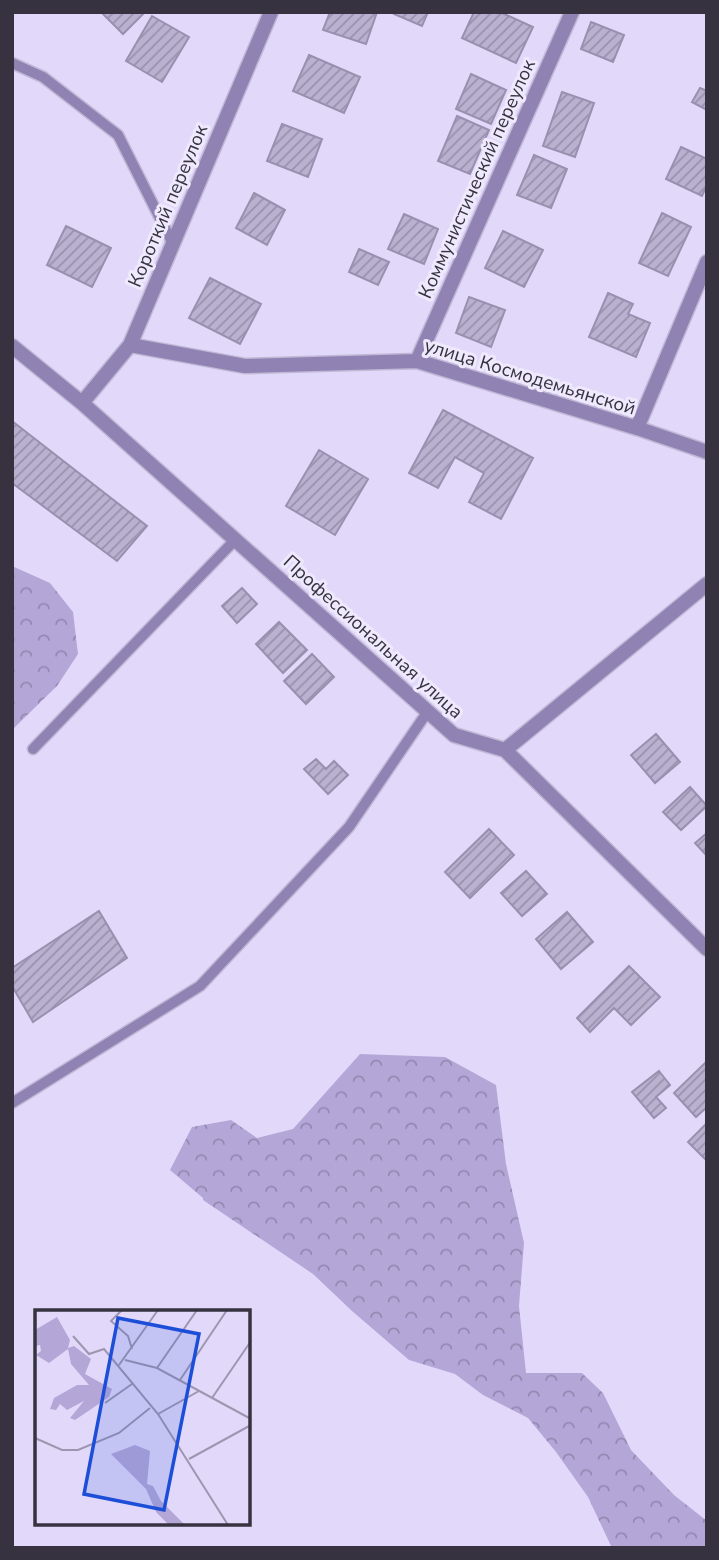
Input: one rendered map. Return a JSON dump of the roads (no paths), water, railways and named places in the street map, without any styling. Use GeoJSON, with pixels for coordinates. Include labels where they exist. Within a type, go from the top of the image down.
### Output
{"type":"FeatureCollection","features":[{"type":"Feature","properties":{"kind":"street","name":"Короткий переулок"},"geometry":{"type":"LineString","coordinates":[[82,403],[130,345],[271,12]]}},
{"type":"Feature","properties":{"kind":"street","name":"Коммунистический переулок"},"geometry":{"type":"LineString","coordinates":[[417,361],[572,12]]}},
{"type":"Feature","properties":{"kind":"street"},"geometry":{"type":"LineString","coordinates":[[637,428],[707,262]]}},
{"type":"Feature","properties":{"kind":"street","name":"улица Космодемьянской"},"geometry":{"type":"LineString","coordinates":[[130,345],[245,366],[417,361],[707,452]]}},
{"type":"Feature","properties":{"kind":"street","name":"Профессиональная улица"},"geometry":{"type":"LineString","coordinates":[[12,346],[82,403],[454,735],[505,750],[707,949]]}},
{"type":"Feature","properties":{"kind":"street"},"geometry":{"type":"LineString","coordinates":[[505,750],[707,584]]}},
{"type":"Feature","properties":{"kind":"lane"},"geometry":{"type":"LineString","coordinates":[[12,63],[43,77],[118,135],[173,244]]}},
{"type":"Feature","properties":{"kind":"lane"},"geometry":{"type":"LineString","coordinates":[[33,749],[236,540]]}},
{"type":"Feature","properties":{"kind":"lane"},"geometry":{"type":"LineString","coordinates":[[12,1103],[200,986],[349,827],[428,711]]}}]}
